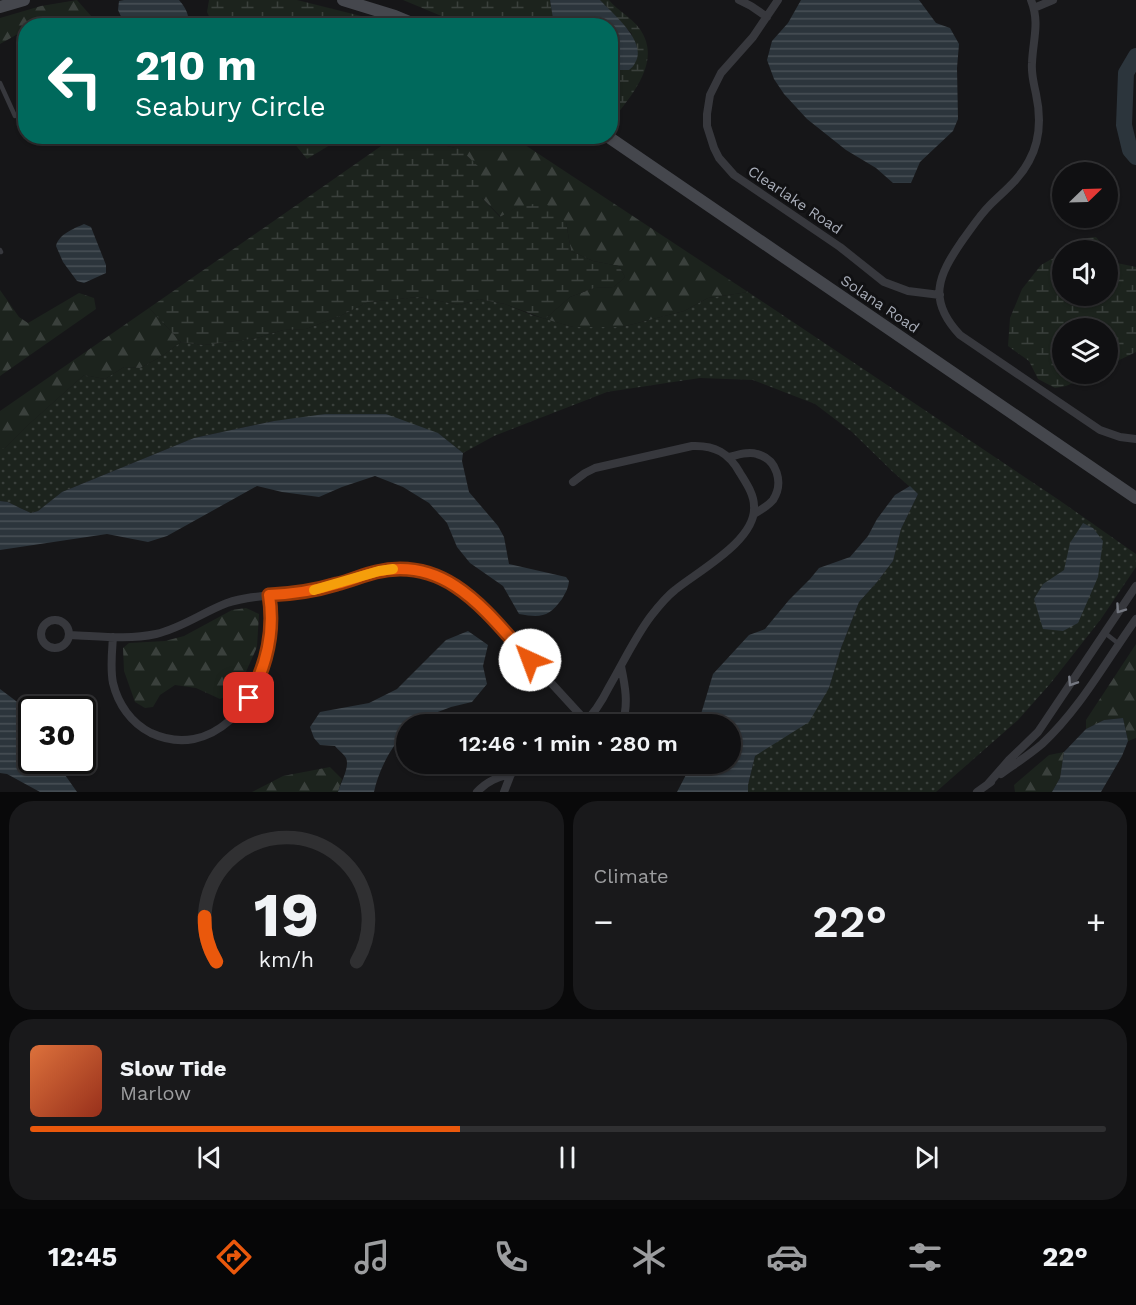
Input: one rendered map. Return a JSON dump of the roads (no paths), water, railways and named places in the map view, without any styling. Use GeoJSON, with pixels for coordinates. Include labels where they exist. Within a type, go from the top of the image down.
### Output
{"type":"FeatureCollection","features":[{"type":"Feature","properties":{"kind":"street"},"geometry":{"type":"LineString","coordinates":[[0,7],[24,0]]}},
{"type":"Feature","properties":{"kind":"street"},"geometry":{"type":"LineString","coordinates":[[342,0],[399,18]]}},
{"type":"Feature","properties":{"kind":"street"},"geometry":{"type":"LineString","coordinates":[[739,0],[767,17]]}},
{"type":"Feature","properties":{"kind":"street","name":"Clearlake Road"},"geometry":{"type":"LineString","coordinates":[[778,0],[753,37],[721,74],[710,95],[707,126],[719,158],[734,176],[840,247],[884,282],[908,291],[940,295]]}},
{"type":"Feature","properties":{"kind":"street"},"geometry":{"type":"LineString","coordinates":[[1053,0],[1033,4],[1036,29],[1032,70],[1039,122],[1030,160],[1012,185],[980,216],[950,260],[942,277],[940,295],[945,316],[960,335],[1100,430],[1120,437],[1136,439]]}},
{"type":"Feature","properties":{"kind":"street","name":"Solana Road"},"geometry":{"type":"LineString","coordinates":[[618,144],[1136,498]]}},
{"type":"Feature","properties":{"kind":"street"},"geometry":{"type":"LineString","coordinates":[[573,482],[585,472],[595,468],[692,446],[710,447],[719,450],[735,464],[752,495],[755,507],[747,529],[733,545],[661,603],[591,714]]}},
{"type":"Feature","properties":{"kind":"street"},"geometry":{"type":"LineString","coordinates":[[729,457],[754,453],[763,456],[776,468],[778,476],[776,493],[772,501],[754,514]]}},
{"type":"Feature","properties":{"kind":"street"},"geometry":{"type":"LineString","coordinates":[[70,635],[113,637],[156,634],[246,598],[312,591],[379,571],[392,569],[418,571],[457,586],[479,604],[576,714]]}},
{"type":"Feature","properties":{"kind":"street"},"geometry":{"type":"LineString","coordinates":[[988,784],[1038,732],[1136,586]]}},
{"type":"Feature","properties":{"kind":"street"},"geometry":{"type":"LineString","coordinates":[[113,637],[113,681],[117,696],[128,716],[139,726],[156,735],[170,739],[194,739],[215,731],[234,717],[249,698],[269,648],[272,611],[269,595]]}},
{"type":"Feature","properties":{"kind":"street"},"geometry":{"type":"LineString","coordinates":[[977,792],[1030,754],[1061,724],[1136,619]]}},
{"type":"Feature","properties":{"kind":"street"},"geometry":{"type":"LineString","coordinates":[[621,666],[626,692],[624,714]]}},
{"type":"Feature","properties":{"kind":"street"},"geometry":{"type":"LineString","coordinates":[[477,792],[496,778],[511,774]]}},
{"type":"Feature","properties":{"kind":"street"},"geometry":{"type":"LineString","coordinates":[[504,792],[511,774]]}},
{"type":"Feature","properties":{"kind":"lane"},"geometry":{"type":"LineString","coordinates":[[0,83],[15,116]]}},
{"type":"Feature","properties":{"kind":"lane"},"geometry":{"type":"LineString","coordinates":[[1104,633],[1119,645]]}},
{"type":"Feature","properties":{"kind":"waterway"},"geometry":{"type":"LineString","coordinates":[[1136,56],[1126,73],[1124,125],[1130,150],[1136,157]]}}]}
